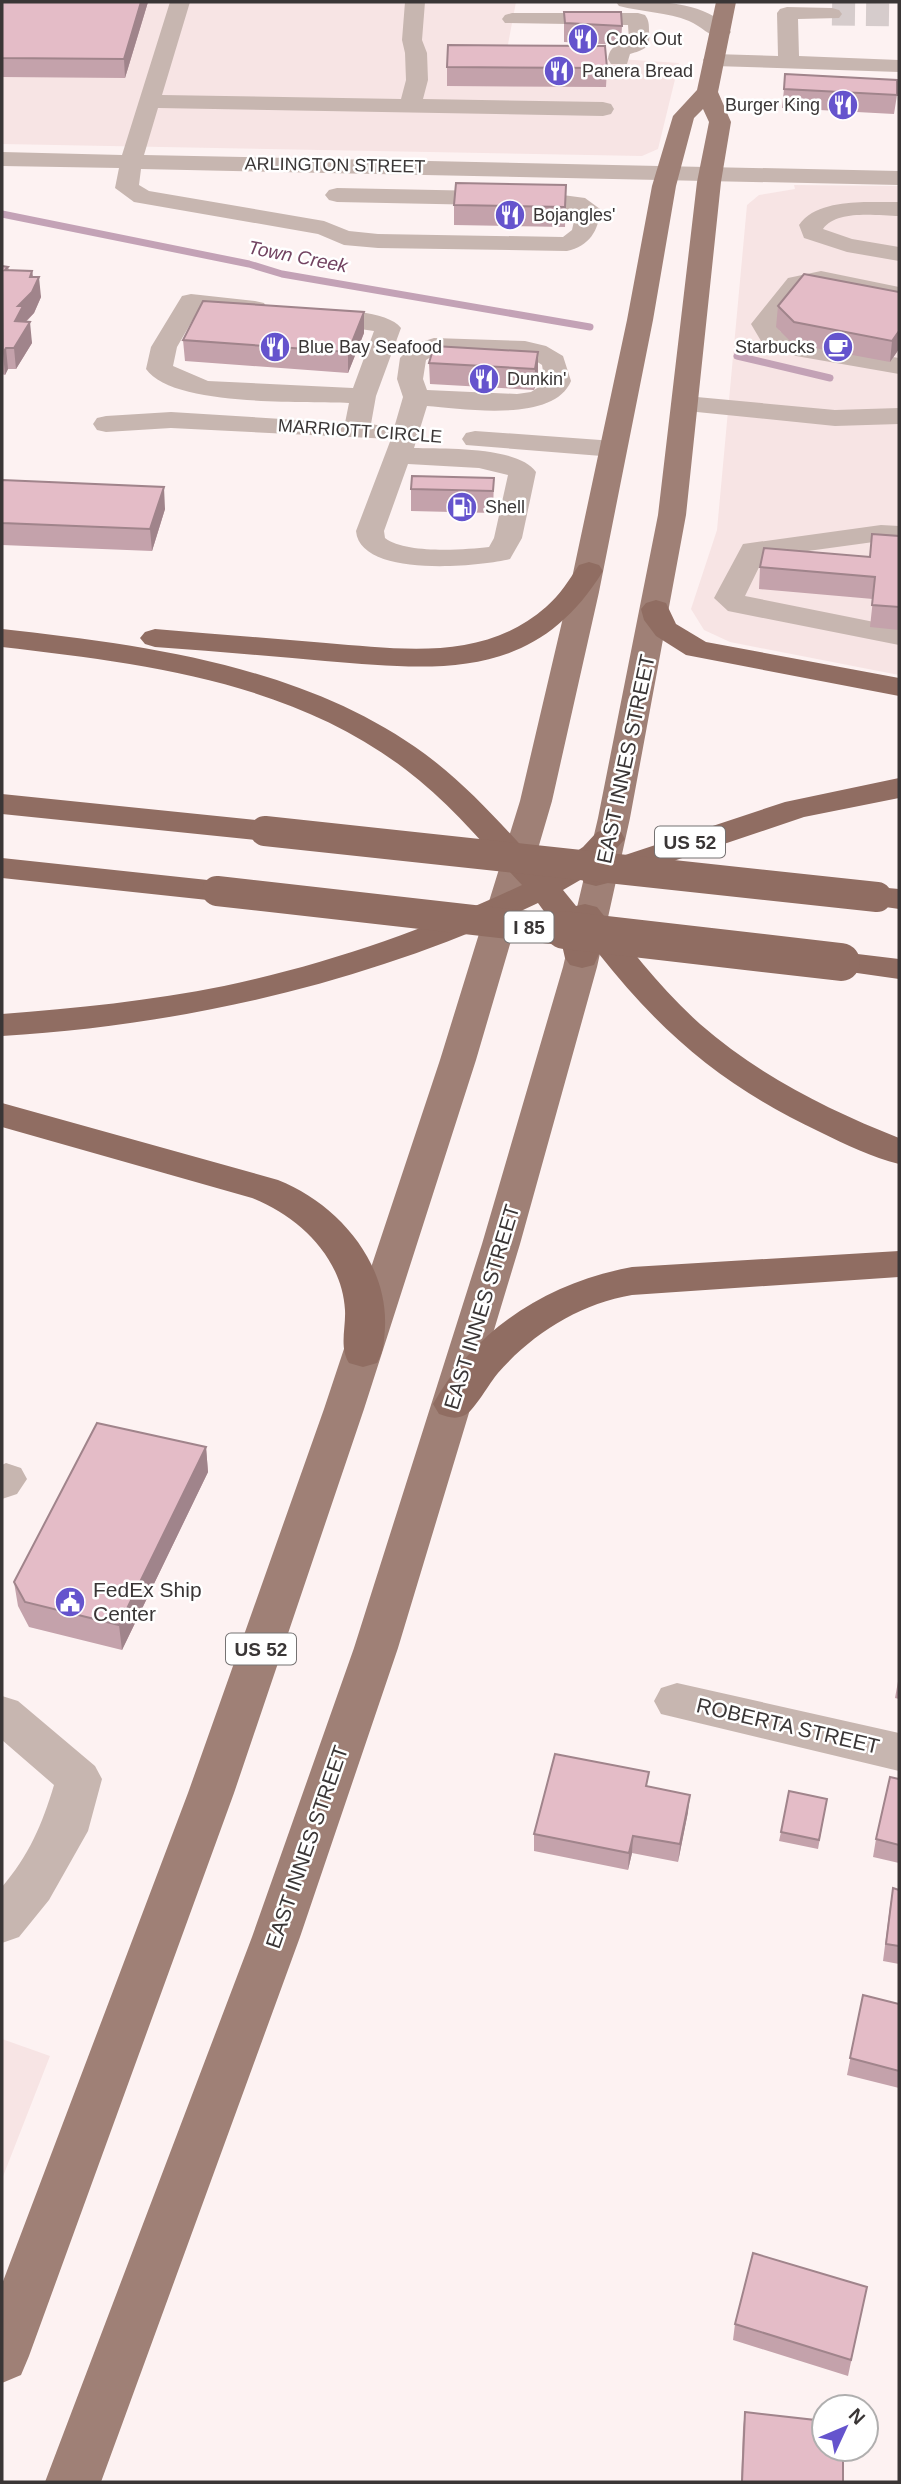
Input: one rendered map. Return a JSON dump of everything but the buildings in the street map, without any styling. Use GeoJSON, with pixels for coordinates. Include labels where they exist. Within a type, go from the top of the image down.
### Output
{"type":"FeatureCollection","features":[{"type":"Feature","properties":{"kind":"highway"},"geometry":{"type":"LineString","coordinates":[[2,625],[360,655],[444,659],[492,649],[532,632],[563,606],[589,571]]}},
{"type":"Feature","properties":{"kind":"highway"},"geometry":{"type":"LineString","coordinates":[[656,609],[666,630],[697,649],[899,687]]}},
{"type":"Feature","properties":{"kind":"highway"},"geometry":{"type":"LineString","coordinates":[[2,638],[108,651],[187,666],[264,686],[334,714],[376,736],[415,762],[455,797],[522,846],[537,853],[582,947],[582,958]]}},
{"type":"Feature","properties":{"kind":"highway","name":"US 52"},"geometry":{"type":"LineString","coordinates":[[554,887],[796,809],[899,788]]}},
{"type":"Feature","properties":{"kind":"highway"},"geometry":{"type":"LineString","coordinates":[[2,804],[888,898]]}},
{"type":"Feature","properties":{"kind":"highway"},"geometry":{"type":"LineString","coordinates":[[2,1025],[158,1009],[255,990],[500,919],[554,887],[609,839]]}},
{"type":"Feature","properties":{"kind":"highway","name":"I 85"},"geometry":{"type":"LineString","coordinates":[[2,868],[899,969]]}},
{"type":"Feature","properties":{"kind":"highway"},"geometry":{"type":"LineString","coordinates":[[554,887],[591,922],[666,1011],[706,1047],[755,1081],[808,1111],[899,1152]]}},
{"type":"Feature","properties":{"kind":"highway"},"geometry":{"type":"LineString","coordinates":[[2,1115],[265,1189],[298,1206],[325,1228],[353,1267],[366,1312],[363,1353]]}},
{"type":"Feature","properties":{"kind":"highway"},"geometry":{"type":"LineString","coordinates":[[453,1404],[473,1374],[513,1337],[560,1304],[589,1291],[632,1281],[899,1264]]}},
{"type":"Feature","properties":{"kind":"main road"},"geometry":{"type":"LineString","coordinates":[[500,919],[522,846],[589,571],[668,172],[680,124],[707,92],[726,2]]}},
{"type":"Feature","properties":{"kind":"main road","name":"EAST INNES STREET"},"geometry":{"type":"LineString","coordinates":[[73,2482],[290,1899],[381,1635],[453,1404],[582,958],[656,609],[672,515],[710,173],[720,122],[707,92]]}},
{"type":"Feature","properties":{"kind":"main road","name":"US 52"},"geometry":{"type":"LineString","coordinates":[[2,2356],[202,1817],[363,1353],[451,1082],[500,919]]}},
{"type":"Feature","properties":{"kind":"street"},"geometry":{"type":"LineString","coordinates":[[180,2],[131,161],[127,188],[142,197],[324,228],[344,238],[404,242],[567,244],[578,240],[588,226],[588,209],[577,202],[337,195]]}},
{"type":"Feature","properties":{"kind":"street"},"geometry":{"type":"LineString","coordinates":[[410,105],[417,80],[416,53],[412,40],[415,2]]}},
{"type":"Feature","properties":{"kind":"street"},"geometry":{"type":"LineString","coordinates":[[624,2],[693,2]]}},
{"type":"Feature","properties":{"kind":"street"},"geometry":{"type":"LineString","coordinates":[[624,2],[696,16],[721,32]]}},
{"type":"Feature","properties":{"kind":"street"},"geometry":{"type":"LineString","coordinates":[[508,41],[514,10],[638,19],[640,43],[620,51],[618,59]]}},
{"type":"Feature","properties":{"kind":"street"},"geometry":{"type":"LineString","coordinates":[[793,48],[787,13],[832,14]]}},
{"type":"Feature","properties":{"kind":"street"},"geometry":{"type":"LineString","coordinates":[[714,60],[793,48],[899,60]]}},
{"type":"Feature","properties":{"kind":"street"},"geometry":{"type":"LineString","coordinates":[[150,101],[603,109]]}},
{"type":"Feature","properties":{"kind":"street","name":"ARLINGTON STREET"},"geometry":{"type":"LineString","coordinates":[[2,159],[899,178]]}},
{"type":"Feature","properties":{"kind":"street"},"geometry":{"type":"LineString","coordinates":[[324,228],[348,166]]}},
{"type":"Feature","properties":{"kind":"street"},"geometry":{"type":"LineString","coordinates":[[404,242],[418,198]]}},
{"type":"Feature","properties":{"kind":"street"},"geometry":{"type":"LineString","coordinates":[[899,209],[845,210],[819,217],[811,225],[812,233],[847,245],[899,254]]}},
{"type":"Feature","properties":{"kind":"street"},"geometry":{"type":"LineString","coordinates":[[899,293],[821,278],[797,284],[764,324],[770,337],[805,351],[899,366]]}},
{"type":"Feature","properties":{"kind":"street"},"geometry":{"type":"LineString","coordinates":[[357,431],[363,396],[388,328],[374,322],[191,301],[163,347],[159,369],[205,389],[363,396]]}},
{"type":"Feature","properties":{"kind":"street"},"geometry":{"type":"LineString","coordinates":[[402,445],[510,464],[522,472],[508,538],[500,553],[485,558],[401,554],[382,549],[371,541],[370,531],[402,445],[416,397],[410,379],[413,358],[421,350],[434,346],[537,351],[554,361],[559,381],[554,391],[540,399],[521,402],[416,397]]}},
{"type":"Feature","properties":{"kind":"street"},"geometry":{"type":"LineString","coordinates":[[190,421],[205,389]]}},
{"type":"Feature","properties":{"kind":"street"},"geometry":{"type":"LineString","coordinates":[[687,396],[835,418],[896,416]]}},
{"type":"Feature","properties":{"kind":"street","name":"MARRIOTT CIRCLE"},"geometry":{"type":"LineString","coordinates":[[106,424],[190,421],[357,431],[402,445],[614,449]]}},
{"type":"Feature","properties":{"kind":"street"},"geometry":{"type":"LineString","coordinates":[[899,534],[881,533],[753,550],[729,598],[738,605],[899,636]]}},
{"type":"Feature","properties":{"kind":"street","name":"ROBERTA STREET"},"geometry":{"type":"LineString","coordinates":[[677,1701],[899,1752]]}},
{"type":"Feature","properties":{"kind":"street"},"geometry":{"type":"LineString","coordinates":[[2,1714],[79,1779],[64,1831],[32,1886],[2,1922]]}},
{"type":"Feature","properties":{"kind":"shaded area"},"geometry":{"type":"Polygon","coordinates":[[[2,2],[516,2],[505,60],[619,59],[679,63],[658,149],[642,156],[2,144],[2,2]]]}},
{"type":"Feature","properties":{"kind":"shaded area"},"geometry":{"type":"Polygon","coordinates":[[[794,185],[899,186],[899,675],[730,642],[704,630],[691,609],[717,530],[747,205],[759,195],[795,189],[794,185]]]}},
{"type":"Feature","properties":{"kind":"shaded area"},"geometry":{"type":"Polygon","coordinates":[[[2,2039],[50,2056],[2,2179],[2,2039]]]}},
{"type":"Feature","properties":{"kind":"waterway","name":"Town Creek"},"geometry":{"type":"LineString","coordinates":[[2,214],[249,264],[282,274],[590,327]]}},
{"type":"Feature","properties":{"kind":"waterway","name":"Town Creek"},"geometry":{"type":"LineString","coordinates":[[737,356],[830,378]]}},
{"type":"Feature","properties":{"kind":"tunnel"},"geometry":{"type":"LineString","coordinates":[[832,14],[899,15]]}},
{"type":"Feature","properties":{"kind":"place","name":"Cook Out"},"geometry":{"type":"Point","coordinates":[583,39]}},
{"type":"Feature","properties":{"kind":"place","name":"Panera Bread"},"geometry":{"type":"Point","coordinates":[559,71]}},
{"type":"Feature","properties":{"kind":"place","name":"Burger King"},"geometry":{"type":"Point","coordinates":[843,105]}},
{"type":"Feature","properties":{"kind":"place","name":"Bojangles'"},"geometry":{"type":"Point","coordinates":[510,215]}},
{"type":"Feature","properties":{"kind":"place","name":"Blue Bay Seafood"},"geometry":{"type":"Point","coordinates":[275,347]}},
{"type":"Feature","properties":{"kind":"place","name":"Starbucks"},"geometry":{"type":"Point","coordinates":[838,347]}},
{"type":"Feature","properties":{"kind":"place","name":"Dunkin'"},"geometry":{"type":"Point","coordinates":[484,379]}},
{"type":"Feature","properties":{"kind":"place","name":"Shell"},"geometry":{"type":"Point","coordinates":[462,507]}},
{"type":"Feature","properties":{"kind":"place","name":"FedEx Ship Center"},"geometry":{"type":"Point","coordinates":[70,1602]}}]}
